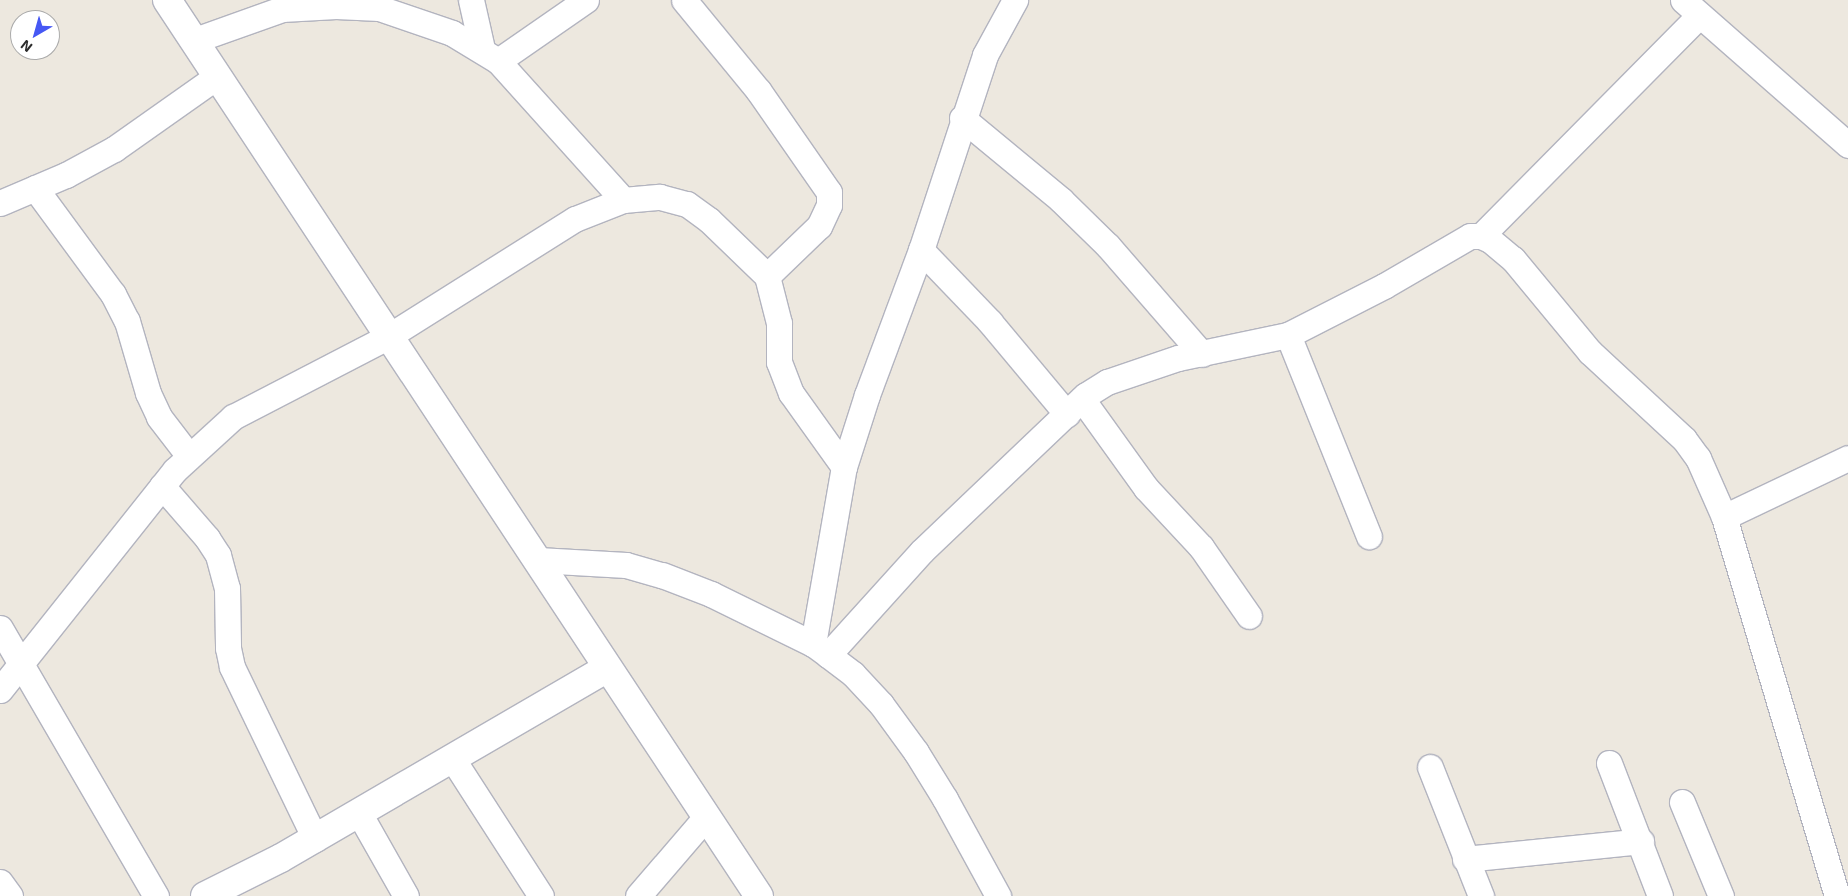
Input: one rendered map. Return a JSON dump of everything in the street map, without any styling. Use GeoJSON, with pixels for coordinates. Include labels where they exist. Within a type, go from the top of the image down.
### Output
{"type":"FeatureCollection","features":[{"type":"Feature","properties":{"kind":"street"},"geometry":{"type":"LineString","coordinates":[[167,0],[195,40],[216,77],[759,896]]}},
{"type":"Feature","properties":{"kind":"street"},"geometry":{"type":"LineString","coordinates":[[471,0],[490,55]]}},
{"type":"Feature","properties":{"kind":"street"},"geometry":{"type":"LineString","coordinates":[[490,55],[586,0]]}},
{"type":"Feature","properties":{"kind":"street"},"geometry":{"type":"LineString","coordinates":[[684,0],[758,90],[829,192],[829,205],[819,226],[767,276]]}},
{"type":"Feature","properties":{"kind":"street"},"geometry":{"type":"LineString","coordinates":[[820,649],[844,467],[867,395],[921,250],[962,118],[985,55],[1015,0]]}},
{"type":"Feature","properties":{"kind":"street"},"geometry":{"type":"LineString","coordinates":[[195,40],[282,9],[336,6],[379,8],[452,33],[490,55],[624,200]]}},
{"type":"Feature","properties":{"kind":"street"},"geometry":{"type":"LineString","coordinates":[[1481,236],[1691,8],[1848,145]]}},
{"type":"Feature","properties":{"kind":"street"},"geometry":{"type":"LineString","coordinates":[[0,203],[36,188],[114,149],[216,77]]}},
{"type":"Feature","properties":{"kind":"street"},"geometry":{"type":"LineString","coordinates":[[962,118],[1016,160],[1075,213],[1108,246],[1202,354]]}},
{"type":"Feature","properties":{"kind":"street"},"geometry":{"type":"LineString","coordinates":[[36,188],[114,294],[127,320],[148,393],[159,417],[190,456]]}},
{"type":"Feature","properties":{"kind":"street"},"geometry":{"type":"LineString","coordinates":[[0,690],[162,486],[190,456],[233,417],[389,336],[575,219],[624,200],[660,197],[687,204],[709,220],[767,276],[779,323],[779,362],[791,393],[844,467]]}},
{"type":"Feature","properties":{"kind":"street"},"geometry":{"type":"LineString","coordinates":[[820,649],[1074,406],[1107,382],[1178,358],[1288,335],[1384,286],[1470,236],[1481,236],[1513,259],[1590,352],[1684,439],[1698,458],[1724,517],[1837,896]]}},
{"type":"Feature","properties":{"kind":"street"},"geometry":{"type":"LineString","coordinates":[[921,250],[1074,406],[1201,547],[1249,616]]}},
{"type":"Feature","properties":{"kind":"street"},"geometry":{"type":"LineString","coordinates":[[1288,335],[1369,536]]}},
{"type":"Feature","properties":{"kind":"street"},"geometry":{"type":"LineString","coordinates":[[1724,517],[1848,458]]}},
{"type":"Feature","properties":{"kind":"street"},"geometry":{"type":"LineString","coordinates":[[162,486],[207,538],[218,555],[227,588],[228,648],[232,667],[314,839]]}},
{"type":"Feature","properties":{"kind":"street"},"geometry":{"type":"LineString","coordinates":[[538,560],[626,565],[662,575],[711,594],[820,649],[853,674],[881,704],[945,799],[998,896]]}},
{"type":"Feature","properties":{"kind":"street"},"geometry":{"type":"LineString","coordinates":[[0,628],[156,896]]}},
{"type":"Feature","properties":{"kind":"street"},"geometry":{"type":"LineString","coordinates":[[205,896],[314,839],[607,668]]}},
{"type":"Feature","properties":{"kind":"street"},"geometry":{"type":"LineString","coordinates":[[452,758],[541,896]]}},
{"type":"Feature","properties":{"kind":"street"},"geometry":{"type":"LineString","coordinates":[[1609,763],[1641,841],[1660,896]]}},
{"type":"Feature","properties":{"kind":"street"},"geometry":{"type":"LineString","coordinates":[[1430,767],[1480,896]]}},
{"type":"Feature","properties":{"kind":"street"},"geometry":{"type":"LineString","coordinates":[[1682,802],[1720,896]]}},
{"type":"Feature","properties":{"kind":"street"},"geometry":{"type":"LineString","coordinates":[[358,813],[406,896]]}},
{"type":"Feature","properties":{"kind":"street"},"geometry":{"type":"LineString","coordinates":[[638,896],[706,817]]}},
{"type":"Feature","properties":{"kind":"street"},"geometry":{"type":"LineString","coordinates":[[1465,859],[1641,841]]}},
{"type":"Feature","properties":{"kind":"street"},"geometry":{"type":"LineString","coordinates":[[0,882],[10,896]]}}]}
